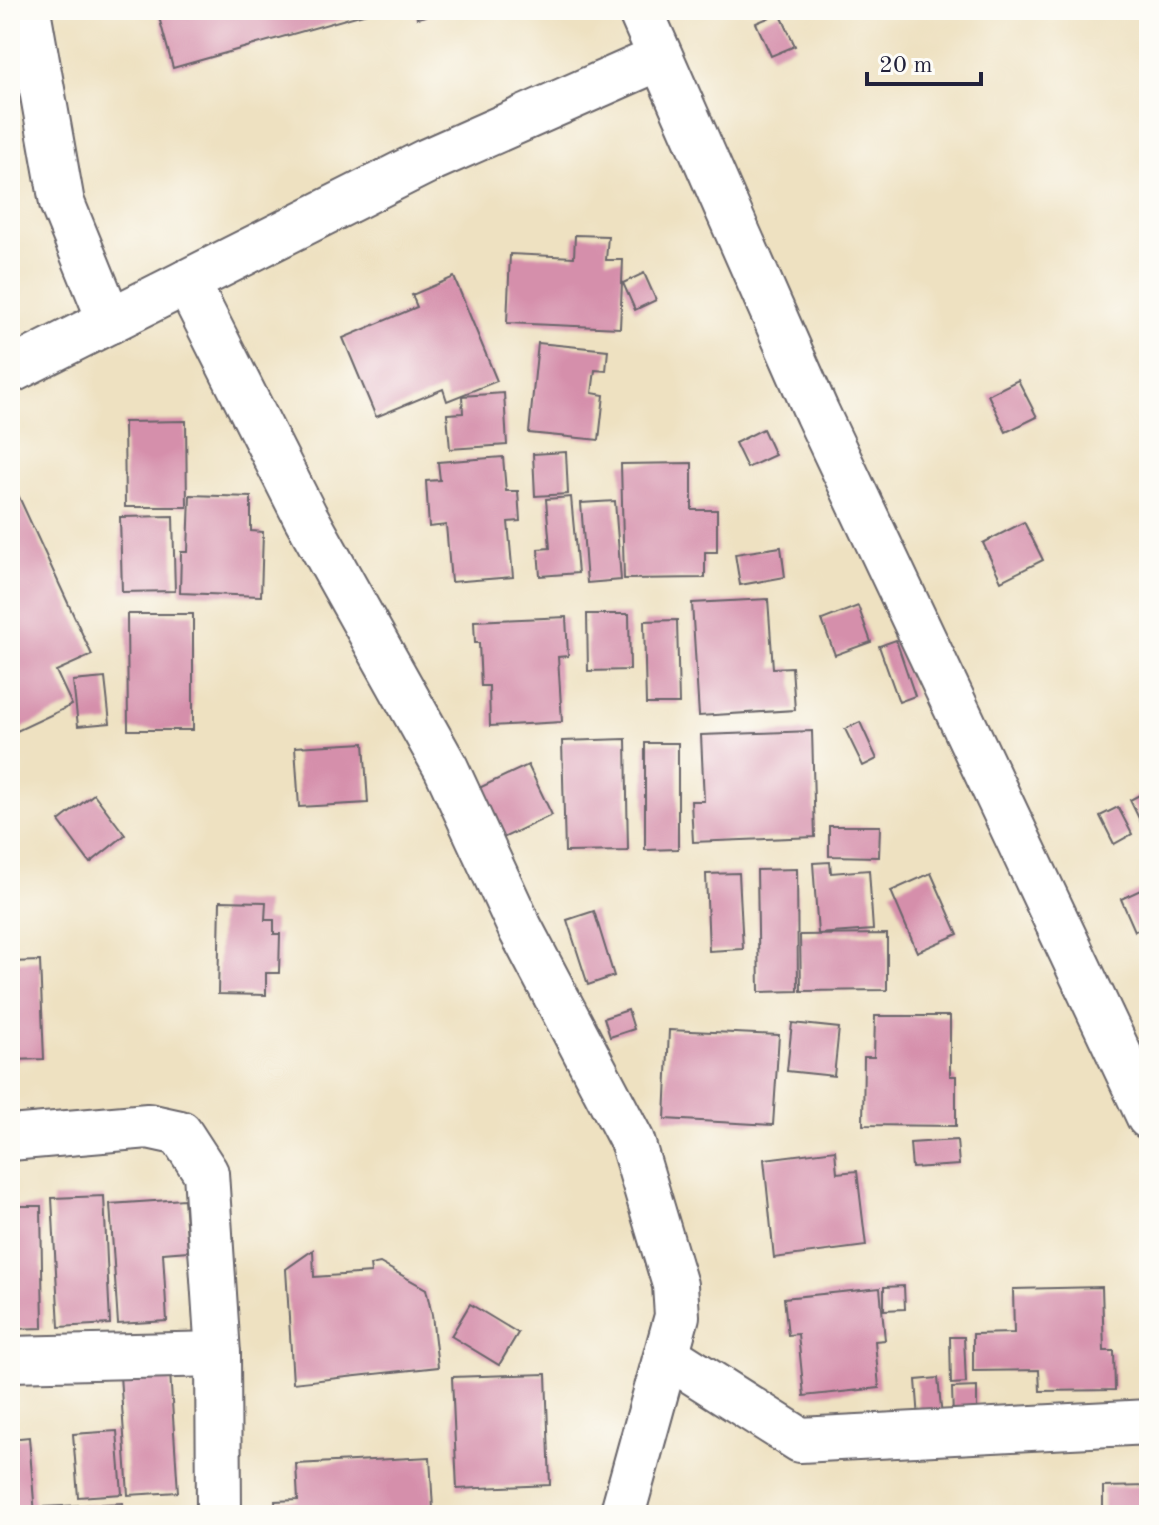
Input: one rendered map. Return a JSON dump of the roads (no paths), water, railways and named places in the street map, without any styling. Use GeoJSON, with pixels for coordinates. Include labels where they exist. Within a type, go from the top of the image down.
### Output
{"type":"FeatureCollection","features":[{"type":"Feature","properties":{"kind":"street"},"geometry":{"type":"LineString","coordinates":[[28,10],[62,203],[110,321]]}},
{"type":"Feature","properties":{"kind":"street"},"geometry":{"type":"LineString","coordinates":[[640,10],[824,428],[1149,1117]]}},
{"type":"Feature","properties":{"kind":"street"},"geometry":{"type":"LineString","coordinates":[[10,371],[427,161],[660,58]]}},
{"type":"Feature","properties":{"kind":"street"},"geometry":{"type":"LineString","coordinates":[[187,282],[305,516],[446,768],[520,928],[632,1141],[675,1285],[677,1316],[622,1515]]}},
{"type":"Feature","properties":{"kind":"street"},"geometry":{"type":"LineString","coordinates":[[10,1138],[148,1126],[180,1133],[206,1173],[218,1354],[219,1515]]}},
{"type":"Feature","properties":{"kind":"street"},"geometry":{"type":"LineString","coordinates":[[10,1359],[218,1354]]}},
{"type":"Feature","properties":{"kind":"street"},"geometry":{"type":"LineString","coordinates":[[668,1356],[800,1440],[1149,1422]]}}]}
